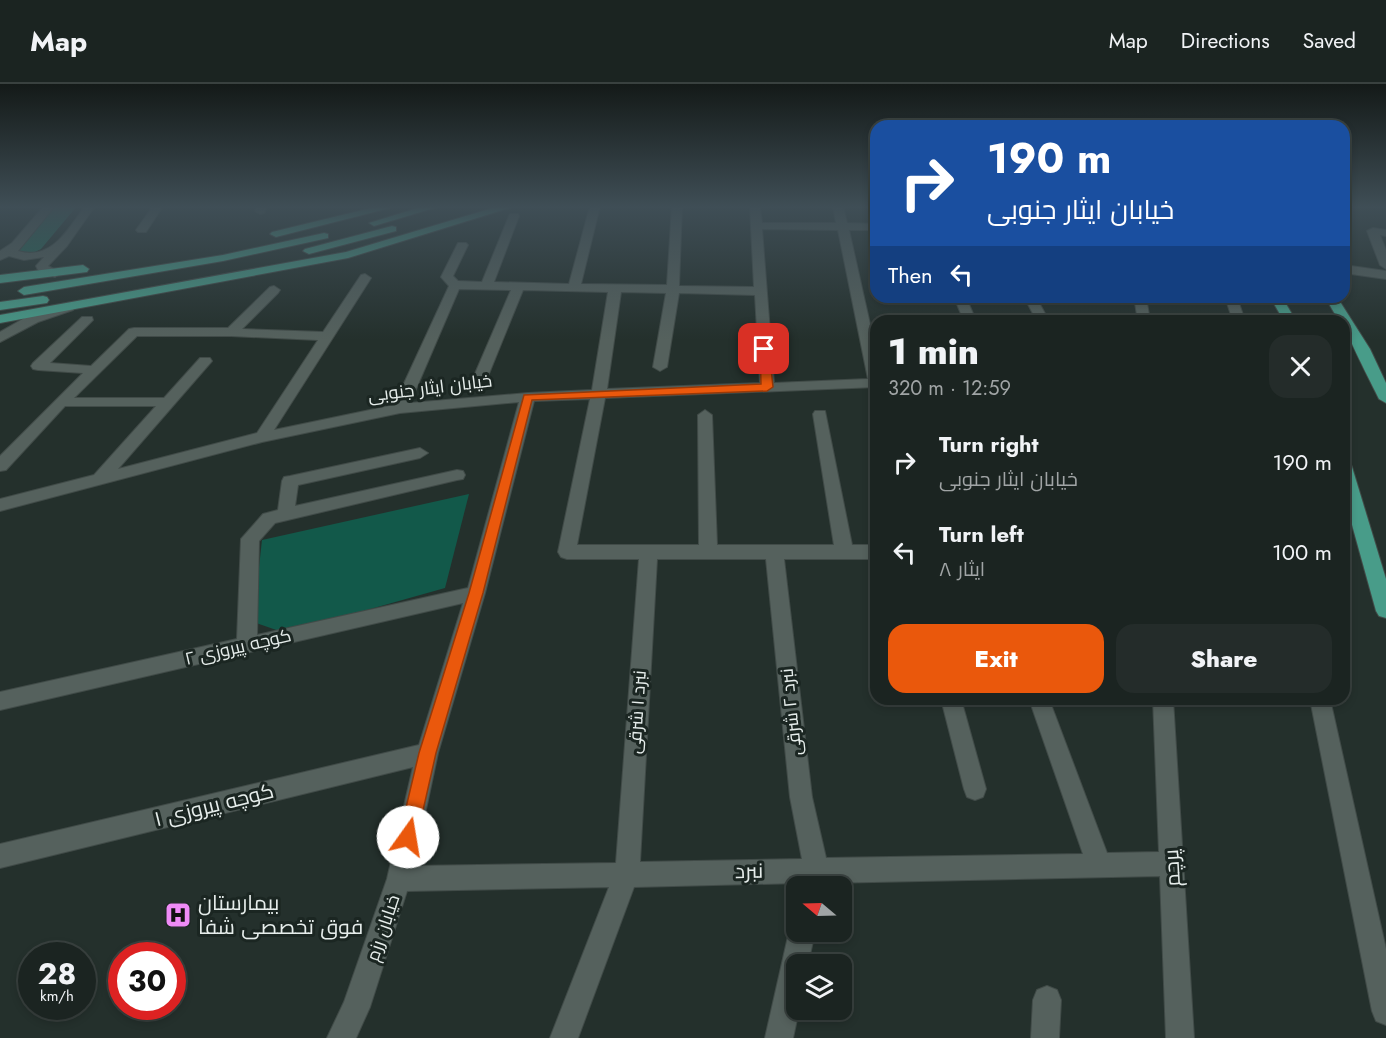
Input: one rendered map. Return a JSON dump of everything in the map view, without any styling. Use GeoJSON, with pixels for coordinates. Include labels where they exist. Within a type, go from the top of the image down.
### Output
{"type":"FeatureCollection","features":[{"type":"Feature","properties":{"kind":"main road"},"geometry":{"type":"LineString","coordinates":[[115,265],[201,251]]}},
{"type":"Feature","properties":{"kind":"main road"},"geometry":{"type":"LineString","coordinates":[[0,279],[236,251]]}},
{"type":"Feature","properties":{"kind":"main road"},"geometry":{"type":"LineString","coordinates":[[0,294],[259,251]]}},
{"type":"Feature","properties":{"kind":"main road"},"geometry":{"type":"LineString","coordinates":[[0,306],[113,288],[310,251]]}},
{"type":"Feature","properties":{"kind":"main road"},"geometry":{"type":"LineString","coordinates":[[183,286],[238,270],[330,251]]}},
{"type":"Feature","properties":{"kind":"main road"},"geometry":{"type":"LineString","coordinates":[[0,319],[365,251]]}},
{"type":"Feature","properties":{"kind":"main road"},"geometry":{"type":"LineString","coordinates":[[1350,328],[1363,349],[1386,399]]}},
{"type":"Feature","properties":{"kind":"main road"},"geometry":{"type":"LineString","coordinates":[[1350,488],[1386,611]]}},
{"type":"Feature","properties":{"kind":"street"},"geometry":{"type":"LineString","coordinates":[[12,251],[13,253],[26,256],[51,251]]}},
{"type":"Feature","properties":{"kind":"street"},"geometry":{"type":"LineString","coordinates":[[55,273],[44,270],[42,266],[57,251]]}},
{"type":"Feature","properties":{"kind":"street"},"geometry":{"type":"LineString","coordinates":[[459,251],[447,277],[455,285],[759,291]]}},
{"type":"Feature","properties":{"kind":"street"},"geometry":{"type":"LineString","coordinates":[[487,285],[499,251]]}},
{"type":"Feature","properties":{"kind":"street"},"geometry":{"type":"LineString","coordinates":[[574,287],[583,251]]}},
{"type":"Feature","properties":{"kind":"street"},"geometry":{"type":"LineString","coordinates":[[660,367],[673,289],[675,251]]}},
{"type":"Feature","properties":{"kind":"street"},"geometry":{"type":"LineString","coordinates":[[757,251],[767,387]]}},
{"type":"Feature","properties":{"kind":"street"},"geometry":{"type":"LineString","coordinates":[[847,251],[870,355]]}},
{"type":"Feature","properties":{"kind":"street"},"geometry":{"type":"LineString","coordinates":[[1380,251],[1386,265]]}},
{"type":"Feature","properties":{"kind":"street"},"geometry":{"type":"LineString","coordinates":[[1350,270],[1386,274]]}},
{"type":"Feature","properties":{"kind":"street"},"geometry":{"type":"LineString","coordinates":[[262,437],[365,278]]}},
{"type":"Feature","properties":{"kind":"street"},"geometry":{"type":"LineString","coordinates":[[400,408],[455,285]]}},
{"type":"Feature","properties":{"kind":"street"},"geometry":{"type":"LineString","coordinates":[[481,376],[519,286]]}},
{"type":"Feature","properties":{"kind":"street"},"geometry":{"type":"LineString","coordinates":[[615,288],[598,394],[567,552],[870,552]]}},
{"type":"Feature","properties":{"kind":"street"},"geometry":{"type":"LineString","coordinates":[[231,332],[274,290]]}},
{"type":"Feature","properties":{"kind":"street"},"geometry":{"type":"LineString","coordinates":[[0,338],[33,319],[71,306]]}},
{"type":"Feature","properties":{"kind":"street"},"geometry":{"type":"LineString","coordinates":[[87,320],[38,366],[94,370]]}},
{"type":"Feature","properties":{"kind":"street"},"geometry":{"type":"LineString","coordinates":[[0,466],[61,402],[134,333],[231,332],[326,336]]}},
{"type":"Feature","properties":{"kind":"street"},"geometry":{"type":"LineString","coordinates":[[99,480],[204,361]]}},
{"type":"Feature","properties":{"kind":"street","name":"خیابان ایثار جنوبی"},"geometry":{"type":"LineString","coordinates":[[0,505],[262,437],[400,408],[528,397],[870,383]]}},
{"type":"Feature","properties":{"kind":"street","name":"خیابان رزم"},"geometry":{"type":"LineString","coordinates":[[341,1038],[356,1007],[399,879],[427,753],[476,593],[528,397]]}},
{"type":"Feature","properties":{"kind":"street"},"geometry":{"type":"LineString","coordinates":[[61,402],[169,402]]}},
{"type":"Feature","properties":{"kind":"street"},"geometry":{"type":"LineString","coordinates":[[820,414],[844,552]]}},
{"type":"Feature","properties":{"kind":"street"},"geometry":{"type":"LineString","coordinates":[[705,415],[708,552]]}},
{"type":"Feature","properties":{"kind":"street"},"geometry":{"type":"LineString","coordinates":[[286,514],[290,481],[420,453]]}},
{"type":"Feature","properties":{"kind":"street"},"geometry":{"type":"LineString","coordinates":[[246,645],[249,630],[250,539],[269,518],[457,475]]}},
{"type":"Feature","properties":{"kind":"street","name":"نبرد ۱ شرقی"},"geometry":{"type":"LineString","coordinates":[[564,1038],[627,873],[648,552]]}},
{"type":"Feature","properties":{"kind":"street","name":"نبرد ۲ شرقی"},"geometry":{"type":"LineString","coordinates":[[774,552],[801,797],[814,876]]}},
{"type":"Feature","properties":{"kind":"street","name":"کوچه پیروزی ۲"},"geometry":{"type":"LineString","coordinates":[[0,701],[476,593]]}},
{"type":"Feature","properties":{"kind":"street"},"geometry":{"type":"LineString","coordinates":[[953,705],[975,789]]}},
{"type":"Feature","properties":{"kind":"street"},"geometry":{"type":"LineString","coordinates":[[1041,705],[1099,864]]}},
{"type":"Feature","properties":{"kind":"street","name":"پرچم"},"geometry":{"type":"LineString","coordinates":[[1163,705],[1179,1038]]}},
{"type":"Feature","properties":{"kind":"street"},"geometry":{"type":"LineString","coordinates":[[1321,705],[1386,1011]]}},
{"type":"Feature","properties":{"kind":"street","name":"کوچه پیروزی ۱"},"geometry":{"type":"LineString","coordinates":[[0,856],[427,753]]}},
{"type":"Feature","properties":{"kind":"street","name":"نبرد"},"geometry":{"type":"LineString","coordinates":[[852,876],[1099,864],[1172,864]]}},
{"type":"Feature","properties":{"kind":"street","name":"نبرد"},"geometry":{"type":"LineString","coordinates":[[399,879],[627,873],[786,877]]}},
{"type":"Feature","properties":{"kind":"street"},"geometry":{"type":"LineString","coordinates":[[779,1038],[800,942]]}},
{"type":"Feature","properties":{"kind":"street"},"geometry":{"type":"LineString","coordinates":[[1045,1038],[1047,1000]]}},
{"type":"Feature","properties":{"kind":"green space"},"geometry":{"type":"Polygon","coordinates":[[[17,251],[38,251],[29,255],[17,251]]]}},
{"type":"Feature","properties":{"kind":"green space"},"geometry":{"type":"Polygon","coordinates":[[[469,494],[445,588],[285,633],[253,622],[262,540],[469,494]]]}},
{"type":"Feature","properties":{"kind":"place","name":"بیمارستان فوق تخصصی شفا"},"geometry":{"type":"Point","coordinates":[178,915]}},
{"type":"Feature","properties":{"kind":"route"},"geometry":{"type":"LineString","coordinates":[[408,837],[427,753],[476,593],[528,397],[767,387],[764,349]]}}]}
